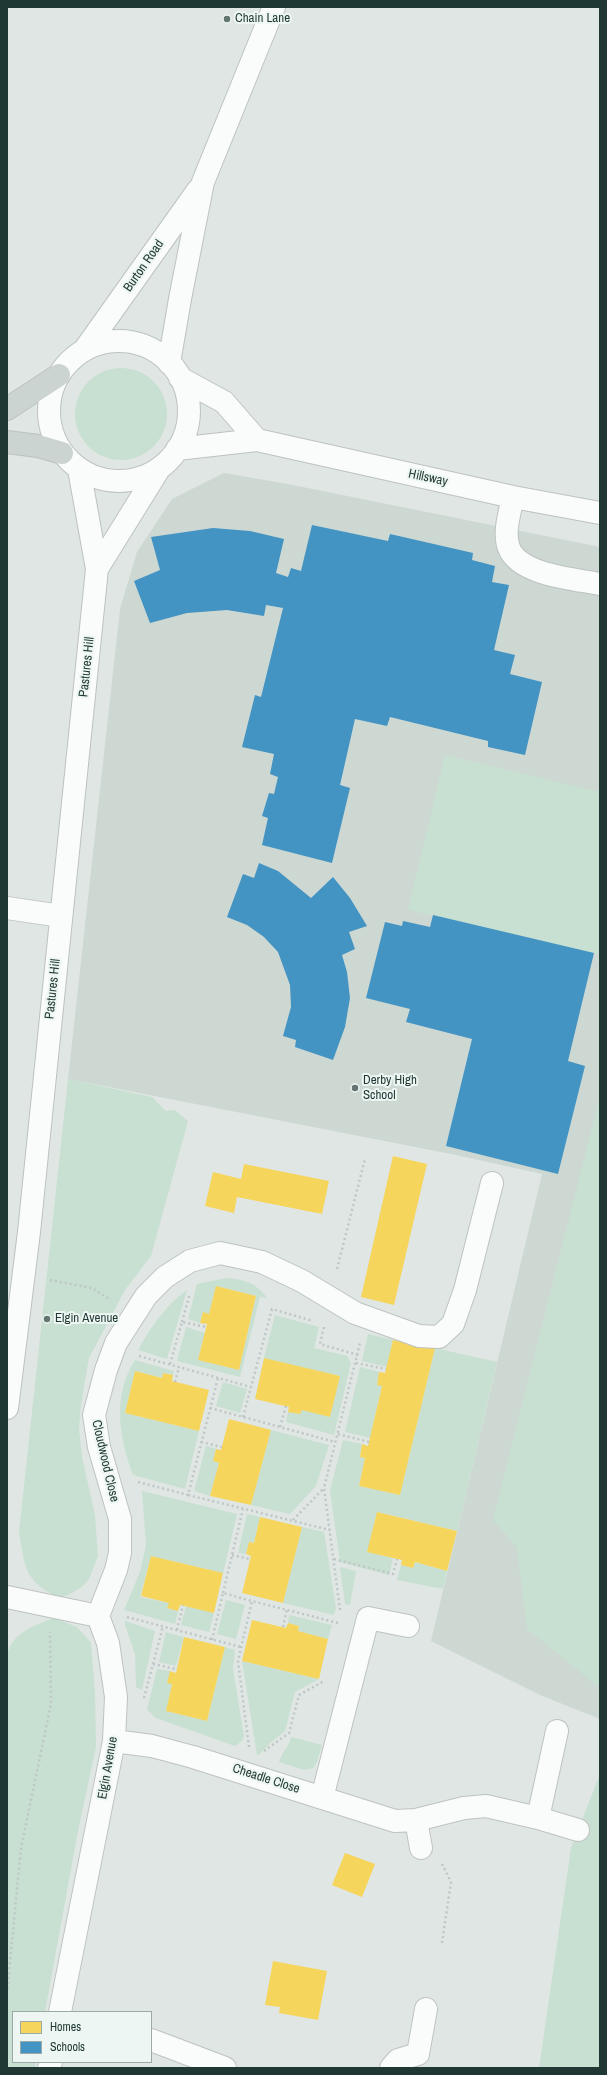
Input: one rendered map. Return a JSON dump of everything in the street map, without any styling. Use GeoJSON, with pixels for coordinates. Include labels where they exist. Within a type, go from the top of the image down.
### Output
{"type":"FeatureCollection","features":[{"type":"Feature","properties":{"kind":"main road"},"geometry":{"type":"LineString","coordinates":[[7,408],[59,375]]}},
{"type":"Feature","properties":{"kind":"main road"},"geometry":{"type":"LineString","coordinates":[[7,442],[38,446],[62,453]]}},
{"type":"Feature","properties":{"kind":"street","name":"Burton Road"},"geometry":{"type":"LineString","coordinates":[[175,370],[180,299],[203,182],[274,7]]}},
{"type":"Feature","properties":{"kind":"street","name":"Burton Road"},"geometry":{"type":"LineString","coordinates":[[85,349],[203,182]]}},
{"type":"Feature","properties":{"kind":"street"},"geometry":{"type":"LineString","coordinates":[[175,370],[188,396],[188,424],[177,449],[159,469],[133,480],[105,480],[79,469],[62,453],[53,435],[49,414],[51,394],[59,375],[70,360],[85,349],[110,341],[135,342],[159,353],[175,370],[224,402],[257,440]]}},
{"type":"Feature","properties":{"kind":"street","name":"Hillsway"},"geometry":{"type":"LineString","coordinates":[[177,449],[257,440],[514,497],[600,513]]}},
{"type":"Feature","properties":{"kind":"street","name":"Pastures Hill"},"geometry":{"type":"LineString","coordinates":[[7,1408],[24,1276],[97,569],[79,469]]}},
{"type":"Feature","properties":{"kind":"street","name":"Pastures Hill"},"geometry":{"type":"LineString","coordinates":[[97,569],[159,469]]}},
{"type":"Feature","properties":{"kind":"street"},"geometry":{"type":"LineString","coordinates":[[514,497],[507,529],[509,548],[518,560],[533,570],[600,584]]}},
{"type":"Feature","properties":{"kind":"street"},"geometry":{"type":"LineString","coordinates":[[7,908],[61,916]]}},
{"type":"Feature","properties":{"kind":"street","name":"Cloudwood Close"},"geometry":{"type":"LineString","coordinates":[[100,1613],[116,1570],[120,1553],[120,1519],[106,1474],[94,1415],[113,1350],[133,1314],[146,1296],[165,1277],[190,1260],[220,1253],[262,1262],[302,1281],[354,1313],[419,1336],[439,1337],[453,1324],[465,1290],[492,1183]]}},
{"type":"Feature","properties":{"kind":"street"},"geometry":{"type":"LineString","coordinates":[[7,1597],[52,1607],[100,1613]]}},
{"type":"Feature","properties":{"kind":"street","name":"Elgin Avenue"},"geometry":{"type":"LineString","coordinates":[[60,2011],[114,1741],[116,1697],[108,1643],[100,1613]]}},
{"type":"Feature","properties":{"kind":"street"},"geometry":{"type":"LineString","coordinates":[[322,1798],[368,1618],[408,1626]]}},
{"type":"Feature","properties":{"kind":"street"},"geometry":{"type":"LineString","coordinates":[[538,1818],[557,1731]]}},
{"type":"Feature","properties":{"kind":"street","name":"Cheadle Close"},"geometry":{"type":"LineString","coordinates":[[114,1741],[152,1746],[251,1766],[322,1798],[395,1821],[416,1820],[464,1808],[486,1806],[538,1818],[578,1830]]}},
{"type":"Feature","properties":{"kind":"street"},"geometry":{"type":"LineString","coordinates":[[416,1820],[421,1848]]}},
{"type":"Feature","properties":{"kind":"street"},"geometry":{"type":"LineString","coordinates":[[391,2068],[398,2060],[418,2054],[426,2009]]}},
{"type":"Feature","properties":{"kind":"street"},"geometry":{"type":"LineString","coordinates":[[152,2040],[225,2068]]}},
{"type":"Feature","properties":{"kind":"path"},"geometry":{"type":"LineString","coordinates":[[358,1355],[320,1344],[329,1299],[365,1160]]}},
{"type":"Feature","properties":{"kind":"path"},"geometry":{"type":"LineString","coordinates":[[24,1276],[92,1288],[133,1314]]}},
{"type":"Feature","properties":{"kind":"path"},"geometry":{"type":"LineString","coordinates":[[243,1417],[272,1309],[325,1325]]}},
{"type":"Feature","properties":{"kind":"path"},"geometry":{"type":"LineString","coordinates":[[170,1364],[182,1322],[206,1327]]}},
{"type":"Feature","properties":{"kind":"path"},"geometry":{"type":"LineString","coordinates":[[337,1630],[341,1606],[324,1488],[361,1340]]}},
{"type":"Feature","properties":{"kind":"path"},"geometry":{"type":"LineString","coordinates":[[113,1350],[251,1386]]}},
{"type":"Feature","properties":{"kind":"path"},"geometry":{"type":"LineString","coordinates":[[356,1363],[386,1369]]}},
{"type":"Feature","properties":{"kind":"path"},"geometry":{"type":"LineString","coordinates":[[175,1382],[179,1367]]}},
{"type":"Feature","properties":{"kind":"path"},"geometry":{"type":"LineString","coordinates":[[188,1495],[218,1378]]}},
{"type":"Feature","properties":{"kind":"path"},"geometry":{"type":"LineString","coordinates":[[280,1427],[286,1406]]}},
{"type":"Feature","properties":{"kind":"path"},"geometry":{"type":"LineString","coordinates":[[210,1408],[336,1442]]}},
{"type":"Feature","properties":{"kind":"path"},"geometry":{"type":"LineString","coordinates":[[338,1434],[369,1442]]}},
{"type":"Feature","properties":{"kind":"path"},"geometry":{"type":"LineString","coordinates":[[201,1442],[222,1447]]}},
{"type":"Feature","properties":{"kind":"path"},"geometry":{"type":"LineString","coordinates":[[106,1474],[330,1530]]}},
{"type":"Feature","properties":{"kind":"path"},"geometry":{"type":"LineString","coordinates":[[293,1520],[324,1488]]}},
{"type":"Feature","properties":{"kind":"path"},"geometry":{"type":"LineString","coordinates":[[212,1640],[243,1509]]}},
{"type":"Feature","properties":{"kind":"path"},"geometry":{"type":"LineString","coordinates":[[232,1554],[250,1559]]}},
{"type":"Feature","properties":{"kind":"path"},"geometry":{"type":"LineString","coordinates":[[334,1559],[393,1574],[398,1559]]}},
{"type":"Feature","properties":{"kind":"path"},"geometry":{"type":"LineString","coordinates":[[223,1593],[338,1623]]}},
{"type":"Feature","properties":{"kind":"path"},"geometry":{"type":"LineString","coordinates":[[251,1766],[238,1661],[252,1601]]}},
{"type":"Feature","properties":{"kind":"path"},"geometry":{"type":"LineString","coordinates":[[177,1630],[183,1606]]}},
{"type":"Feature","properties":{"kind":"path"},"geometry":{"type":"LineString","coordinates":[[7,1994],[21,1848],[51,1704],[49,1646],[52,1607]]}},
{"type":"Feature","properties":{"kind":"path"},"geometry":{"type":"LineString","coordinates":[[283,1627],[287,1609]]}},
{"type":"Feature","properties":{"kind":"path"},"geometry":{"type":"LineString","coordinates":[[100,1613],[162,1626],[241,1647]]}},
{"type":"Feature","properties":{"kind":"path"},"geometry":{"type":"LineString","coordinates":[[144,1700],[162,1626]]}},
{"type":"Feature","properties":{"kind":"path"},"geometry":{"type":"LineString","coordinates":[[153,1664],[176,1669]]}},
{"type":"Feature","properties":{"kind":"path"},"geometry":{"type":"LineString","coordinates":[[251,1766],[289,1733],[299,1695],[326,1680]]}},
{"type":"Feature","properties":{"kind":"path"},"geometry":{"type":"LineString","coordinates":[[421,1848],[440,1859],[451,1882],[442,1943]]}},
{"type":"Feature","properties":{"kind":"shaded area","name":"Derby High School"},"geometry":{"type":"Polygon","coordinates":[[[224,473],[288,484],[600,547],[600,1719],[540,1695],[431,1641],[542,1174],[456,1155],[68,1079],[120,609],[137,552],[172,499],[224,473]]]}},
{"type":"Feature","properties":{"kind":"green space"},"geometry":{"type":"Polygon","coordinates":[[[112,368],[130,368],[147,375],[160,388],[167,405],[167,423],[160,440],[147,453],[130,460],[112,460],[95,453],[82,440],[75,423],[75,405],[82,388],[95,375],[112,368]]]}},
{"type":"Feature","properties":{"kind":"green space"},"geometry":{"type":"Polygon","coordinates":[[[445,755],[600,792],[600,955],[408,910],[445,755]]]}},
{"type":"Feature","properties":{"kind":"green space"},"geometry":{"type":"Polygon","coordinates":[[[68,1079],[152,1097],[166,1111],[175,1110],[188,1121],[151,1256],[125,1290],[89,1358],[81,1404],[79,1429],[82,1457],[95,1515],[98,1556],[89,1579],[82,1587],[60,1598],[39,1586],[28,1572],[19,1532],[68,1079]]]}},
{"type":"Feature","properties":{"kind":"green space"},"geometry":{"type":"Polygon","coordinates":[[[600,1096],[600,1688],[527,1629],[517,1547],[493,1520],[600,1096]]]}},
{"type":"Feature","properties":{"kind":"green space"},"geometry":{"type":"Polygon","coordinates":[[[226,1278],[238,1279],[254,1285],[267,1298],[260,1297],[240,1377],[177,1361],[186,1327],[205,1333],[198,1360],[239,1369],[256,1296],[216,1286],[209,1314],[203,1313],[200,1323],[188,1319],[197,1284],[226,1278]]]}},
{"type":"Feature","properties":{"kind":"green space"},"geometry":{"type":"Polygon","coordinates":[[[187,1290],[167,1359],[138,1350],[159,1317],[179,1296],[187,1290]]]}},
{"type":"Feature","properties":{"kind":"green space"},"geometry":{"type":"Polygon","coordinates":[[[275,1315],[319,1327],[314,1348],[347,1356],[351,1363],[334,1435],[286,1422],[288,1412],[300,1414],[302,1410],[264,1358],[275,1315]]]}},
{"type":"Feature","properties":{"kind":"green space"},"geometry":{"type":"Polygon","coordinates":[[[368,1334],[393,1340],[387,1367],[362,1361],[368,1334]]]}},
{"type":"Feature","properties":{"kind":"green space"},"geometry":{"type":"Polygon","coordinates":[[[435,1348],[497,1362],[457,1531],[378,1512],[368,1552],[393,1558],[389,1575],[340,1562],[330,1490],[343,1440],[362,1444],[360,1457],[365,1458],[359,1486],[400,1495],[435,1348]]]}},
{"type":"Feature","properties":{"kind":"green space"},"geometry":{"type":"Polygon","coordinates":[[[135,1360],[174,1371],[173,1375],[164,1373],[162,1378],[136,1371],[125,1413],[199,1431],[185,1489],[133,1475],[124,1446],[120,1417],[123,1388],[135,1360]]]}},
{"type":"Feature","properties":{"kind":"green space"},"geometry":{"type":"Polygon","coordinates":[[[360,1367],[379,1372],[377,1384],[382,1386],[370,1438],[345,1432],[360,1367]]]}},
{"type":"Feature","properties":{"kind":"green space"},"geometry":{"type":"Polygon","coordinates":[[[223,1382],[247,1389],[240,1413],[216,1406],[223,1382]]]}},
{"type":"Feature","properties":{"kind":"green space"},"geometry":{"type":"Polygon","coordinates":[[[271,1430],[329,1445],[316,1486],[290,1514],[251,1505],[271,1430]]]}},
{"type":"Feature","properties":{"kind":"green space"},"geometry":{"type":"Polygon","coordinates":[[[206,1446],[216,1449],[213,1461],[219,1463],[210,1496],[194,1491],[206,1446]]]}},
{"type":"Feature","properties":{"kind":"green space"},"geometry":{"type":"Polygon","coordinates":[[[142,1491],[237,1514],[223,1573],[151,1556],[140,1597],[169,1603],[167,1608],[178,1611],[175,1624],[124,1610],[140,1572],[146,1545],[142,1491]]]}},
{"type":"Feature","properties":{"kind":"green space"},"geometry":{"type":"Polygon","coordinates":[[[247,1514],[260,1517],[254,1543],[249,1542],[246,1554],[238,1553],[247,1514]]]}},
{"type":"Feature","properties":{"kind":"green space"},"geometry":{"type":"Polygon","coordinates":[[[302,1527],[324,1532],[336,1608],[334,1615],[283,1603],[302,1527]]]}},
{"type":"Feature","properties":{"kind":"green space"},"geometry":{"type":"Polygon","coordinates":[[[415,1562],[447,1571],[443,1589],[397,1580],[401,1565],[413,1568],[415,1562]]]}},
{"type":"Feature","properties":{"kind":"green space"},"geometry":{"type":"Polygon","coordinates":[[[340,1567],[356,1571],[350,1605],[345,1604],[340,1567]]]}},
{"type":"Feature","properties":{"kind":"green space"},"geometry":{"type":"Polygon","coordinates":[[[226,1600],[245,1605],[236,1639],[217,1634],[226,1600]]]}},
{"type":"Feature","properties":{"kind":"green space"},"geometry":{"type":"Polygon","coordinates":[[[186,1606],[214,1613],[209,1632],[181,1625],[186,1606]]]}},
{"type":"Feature","properties":{"kind":"green space"},"geometry":{"type":"Polygon","coordinates":[[[289,1615],[332,1625],[328,1639],[298,1631],[299,1626],[288,1623],[289,1615]]]}},
{"type":"Feature","properties":{"kind":"green space"},"geometry":{"type":"Polygon","coordinates":[[[54,1618],[77,1627],[91,1643],[95,1694],[96,1747],[78,1831],[45,2011],[12,2011],[12,2063],[36,2063],[35,2068],[7,2068],[7,1655],[10,1647],[19,1635],[54,1618]]]}},
{"type":"Feature","properties":{"kind":"green space"},"geometry":{"type":"Polygon","coordinates":[[[125,1621],[155,1631],[142,1690],[136,1687],[135,1654],[125,1621]]]}},
{"type":"Feature","properties":{"kind":"green space"},"geometry":{"type":"Polygon","coordinates":[[[166,1632],[184,1637],[176,1666],[159,1662],[166,1632]]]}},
{"type":"Feature","properties":{"kind":"green space"},"geometry":{"type":"Polygon","coordinates":[[[225,1647],[235,1650],[233,1669],[244,1736],[242,1741],[235,1746],[156,1718],[147,1710],[157,1669],[170,1671],[172,1684],[166,1711],[207,1721],[225,1647]]]}},
{"type":"Feature","properties":{"kind":"green space"},"geometry":{"type":"Polygon","coordinates":[[[242,1661],[319,1679],[295,1692],[285,1731],[270,1743],[259,1755],[257,1755],[242,1661]]]}},
{"type":"Feature","properties":{"kind":"green space"},"geometry":{"type":"Polygon","coordinates":[[[291,1737],[322,1745],[317,1762],[313,1768],[304,1770],[279,1762],[289,1744],[291,1737]]]}},
{"type":"Feature","properties":{"kind":"green space"},"geometry":{"type":"Polygon","coordinates":[[[600,1774],[600,2068],[539,2068],[571,1848],[600,1774]]]}},
{"type":"Feature","properties":{"kind":"building: Homes"},"geometry":{"type":"Polygon","coordinates":[[[393,1156],[427,1164],[394,1305],[361,1297],[393,1156]]]}},
{"type":"Feature","properties":{"kind":"building: Homes"},"geometry":{"type":"Polygon","coordinates":[[[244,1164],[329,1181],[322,1214],[237,1197],[234,1213],[205,1206],[213,1172],[241,1179],[244,1164]]]}},
{"type":"Feature","properties":{"kind":"building: Homes"},"geometry":{"type":"Polygon","coordinates":[[[216,1286],[256,1296],[239,1370],[198,1360],[207,1324],[200,1323],[203,1312],[209,1314],[216,1286]]]}},
{"type":"Feature","properties":{"kind":"building: Homes"},"geometry":{"type":"Polygon","coordinates":[[[393,1340],[435,1348],[400,1495],[359,1486],[365,1458],[360,1457],[362,1444],[368,1446],[382,1386],[377,1385],[379,1372],[385,1373],[393,1340]]]}},
{"type":"Feature","properties":{"kind":"building: Homes"},"geometry":{"type":"Polygon","coordinates":[[[264,1358],[340,1376],[330,1417],[302,1410],[300,1414],[288,1412],[289,1407],[255,1399],[264,1358]]]}},
{"type":"Feature","properties":{"kind":"building: Homes"},"geometry":{"type":"Polygon","coordinates":[[[135,1371],[162,1378],[163,1373],[173,1375],[172,1381],[209,1390],[199,1431],[125,1413],[135,1371]]]}},
{"type":"Feature","properties":{"kind":"building: Homes"},"geometry":{"type":"Polygon","coordinates":[[[229,1419],[271,1430],[251,1505],[210,1496],[219,1463],[213,1461],[216,1449],[221,1450],[229,1419]]]}},
{"type":"Feature","properties":{"kind":"building: Homes"},"geometry":{"type":"Polygon","coordinates":[[[377,1512],[457,1531],[447,1571],[415,1562],[413,1568],[401,1565],[402,1560],[367,1552],[377,1512]]]}},
{"type":"Feature","properties":{"kind":"building: Homes"},"geometry":{"type":"Polygon","coordinates":[[[260,1517],[302,1527],[283,1603],[242,1593],[251,1556],[246,1554],[249,1542],[254,1543],[260,1517]]]}},
{"type":"Feature","properties":{"kind":"building: Homes"},"geometry":{"type":"Polygon","coordinates":[[[151,1556],[223,1573],[214,1613],[180,1605],[178,1611],[167,1608],[169,1603],[141,1596],[151,1556]]]}},
{"type":"Feature","properties":{"kind":"building: Homes"},"geometry":{"type":"Polygon","coordinates":[[[252,1620],[286,1628],[288,1623],[299,1626],[298,1631],[328,1639],[319,1679],[242,1661],[252,1620]]]}},
{"type":"Feature","properties":{"kind":"building: Homes"},"geometry":{"type":"Polygon","coordinates":[[[184,1637],[225,1647],[207,1721],[166,1711],[172,1684],[167,1683],[170,1671],[176,1673],[184,1637]]]}},
{"type":"Feature","properties":{"kind":"building: Homes"},"geometry":{"type":"Polygon","coordinates":[[[345,1853],[375,1864],[362,1897],[332,1885],[345,1853]]]}},
{"type":"Feature","properties":{"kind":"building: Homes"},"geometry":{"type":"Polygon","coordinates":[[[273,1961],[327,1971],[318,2020],[279,2013],[280,2007],[265,2005],[273,1961]]]}},
{"type":"Feature","properties":{"kind":"building: Schools"},"geometry":{"type":"Polygon","coordinates":[[[312,525],[388,541],[390,534],[473,553],[472,560],[495,566],[492,582],[509,585],[494,650],[515,655],[510,674],[542,682],[525,755],[488,747],[488,741],[390,717],[387,726],[355,719],[340,785],[350,788],[332,863],[262,845],[268,818],[262,816],[269,793],[274,794],[278,777],[270,774],[274,754],[242,747],[255,695],[261,697],[283,608],[266,605],[264,616],[227,610],[187,613],[150,623],[134,581],[160,570],[151,537],[213,528],[250,531],[284,539],[276,573],[288,577],[291,568],[301,571],[312,525]]]}},
{"type":"Feature","properties":{"kind":"building: Schools"},"geometry":{"type":"Polygon","coordinates":[[[259,863],[278,871],[311,898],[333,877],[350,898],[367,926],[349,932],[355,949],[342,955],[347,972],[350,998],[345,1027],[333,1060],[295,1047],[296,1040],[283,1036],[291,1007],[290,985],[278,952],[264,937],[247,925],[227,917],[243,874],[254,878],[259,863]]]}},
{"type":"Feature","properties":{"kind":"building: Schools"},"geometry":{"type":"Polygon","coordinates":[[[433,915],[594,953],[568,1061],[585,1066],[558,1174],[446,1146],[472,1039],[406,1022],[410,1009],[366,998],[385,922],[402,926],[403,921],[430,927],[433,915]]]}},
{"type":"Feature","properties":{"kind":"place","name":"Chain Lane"},"geometry":{"type":"Point","coordinates":[227,19]}},
{"type":"Feature","properties":{"kind":"place","name":"Derby High School"},"geometry":{"type":"Point","coordinates":[355,1088]}},
{"type":"Feature","properties":{"kind":"place","name":"Elgin Avenue"},"geometry":{"type":"Point","coordinates":[47,1319]}}]}
